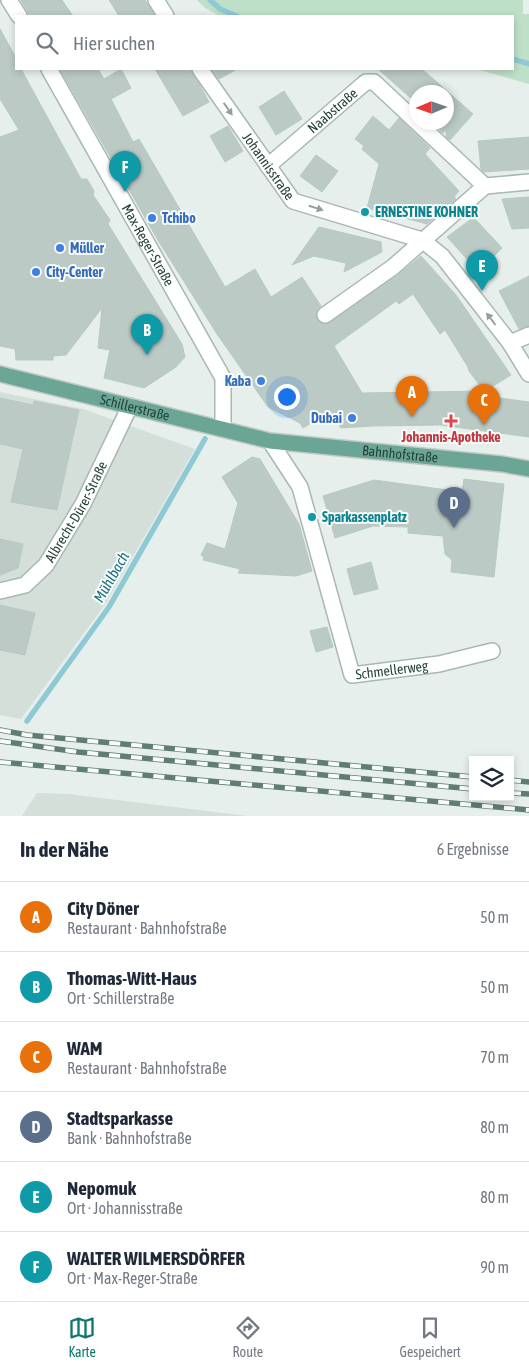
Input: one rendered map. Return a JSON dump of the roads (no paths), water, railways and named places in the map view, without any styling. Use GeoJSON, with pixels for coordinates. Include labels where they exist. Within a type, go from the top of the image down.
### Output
{"type":"FeatureCollection","features":[{"type":"Feature","properties":{"kind":"main road","name":"Schillerstraße"},"geometry":{"type":"LineString","coordinates":[[0,374],[270,441]]}},
{"type":"Feature","properties":{"kind":"main road","name":"Bahnhofstraße"},"geometry":{"type":"LineString","coordinates":[[270,441],[502,464],[529,469]]}},
{"type":"Feature","properties":{"kind":"street"},"geometry":{"type":"LineString","coordinates":[[9,0],[18,15]]}},
{"type":"Feature","properties":{"kind":"street"},"geometry":{"type":"LineString","coordinates":[[156,0],[165,15]]}},
{"type":"Feature","properties":{"kind":"street","name":"Max-Reger-Straße"},"geometry":{"type":"LineString","coordinates":[[50,70],[223,378],[223,429]]}},
{"type":"Feature","properties":{"kind":"street","name":"Johannisstraße"},"geometry":{"type":"LineString","coordinates":[[201,70],[293,201],[422,240],[442,256],[510,343],[529,374]]}},
{"type":"Feature","properties":{"kind":"street","name":"Naabstraße"},"geometry":{"type":"LineString","coordinates":[[268,166],[366,82],[374,82],[485,186]]}},
{"type":"Feature","properties":{"kind":"street"},"geometry":{"type":"LineString","coordinates":[[326,315],[393,267],[485,186],[529,182]]}},
{"type":"Feature","properties":{"kind":"street"},"geometry":{"type":"LineString","coordinates":[[510,343],[529,335]]}},
{"type":"Feature","properties":{"kind":"street","name":"Albrecht-Dürer-Straße"},"geometry":{"type":"LineString","coordinates":[[0,591],[25,586],[46,565],[80,510],[130,406]]}},
{"type":"Feature","properties":{"kind":"street","name":"Schmellerweg"},"geometry":{"type":"LineString","coordinates":[[270,441],[300,487],[352,675],[439,664],[492,651]]}},
{"type":"Feature","properties":{"kind":"waterway"},"geometry":{"type":"LineString","coordinates":[[210,0],[220,9],[235,15]]}},
{"type":"Feature","properties":{"kind":"waterway"},"geometry":{"type":"LineString","coordinates":[[514,59],[529,64]]}},
{"type":"Feature","properties":{"kind":"waterway","name":"Mühlbach"},"geometry":{"type":"LineString","coordinates":[[27,721],[109,607],[205,439]]}},
{"type":"Feature","properties":{"kind":"railway"},"geometry":{"type":"LineString","coordinates":[[0,730],[27,735],[469,777]]}},
{"type":"Feature","properties":{"kind":"railway"},"geometry":{"type":"LineString","coordinates":[[0,741],[78,752],[469,789]]}},
{"type":"Feature","properties":{"kind":"railway"},"geometry":{"type":"LineString","coordinates":[[0,762],[529,810]]}},
{"type":"Feature","properties":{"kind":"railway"},"geometry":{"type":"LineString","coordinates":[[514,780],[529,782]]}},
{"type":"Feature","properties":{"kind":"railway"},"geometry":{"type":"LineString","coordinates":[[514,793],[529,794]]}},
{"type":"Feature","properties":{"kind":"place","name":"WALTER WILMERSDÖRFER"},"geometry":{"type":"Point","coordinates":[125,192]}},
{"type":"Feature","properties":{"kind":"place","name":"ERNESTINE KOHNER"},"geometry":{"type":"Point","coordinates":[365,212]}},
{"type":"Feature","properties":{"kind":"place","name":"Tchibo"},"geometry":{"type":"Point","coordinates":[152,218]}},
{"type":"Feature","properties":{"kind":"place","name":"Müller"},"geometry":{"type":"Point","coordinates":[60,248]}},
{"type":"Feature","properties":{"kind":"place","name":"City-Center"},"geometry":{"type":"Point","coordinates":[36,272]}},
{"type":"Feature","properties":{"kind":"place","name":"Nepomuk"},"geometry":{"type":"Point","coordinates":[482,291]}},
{"type":"Feature","properties":{"kind":"place","name":"Thomas-Witt-Haus"},"geometry":{"type":"Point","coordinates":[147,355]}},
{"type":"Feature","properties":{"kind":"place","name":"Kaba"},"geometry":{"type":"Point","coordinates":[261,381]}},
{"type":"Feature","properties":{"kind":"place","name":"City Döner"},"geometry":{"type":"Point","coordinates":[412,417]}},
{"type":"Feature","properties":{"kind":"place","name":"Dubai"},"geometry":{"type":"Point","coordinates":[352,418]}},
{"type":"Feature","properties":{"kind":"place","name":"Johannis-Apotheke"},"geometry":{"type":"Point","coordinates":[451,421]}},
{"type":"Feature","properties":{"kind":"place","name":"WAM"},"geometry":{"type":"Point","coordinates":[484,425]}},
{"type":"Feature","properties":{"kind":"place","name":"Sparkassenplatz"},"geometry":{"type":"Point","coordinates":[312,517]}},
{"type":"Feature","properties":{"kind":"place","name":"Stadtsparkasse"},"geometry":{"type":"Point","coordinates":[454,528]}}]}
